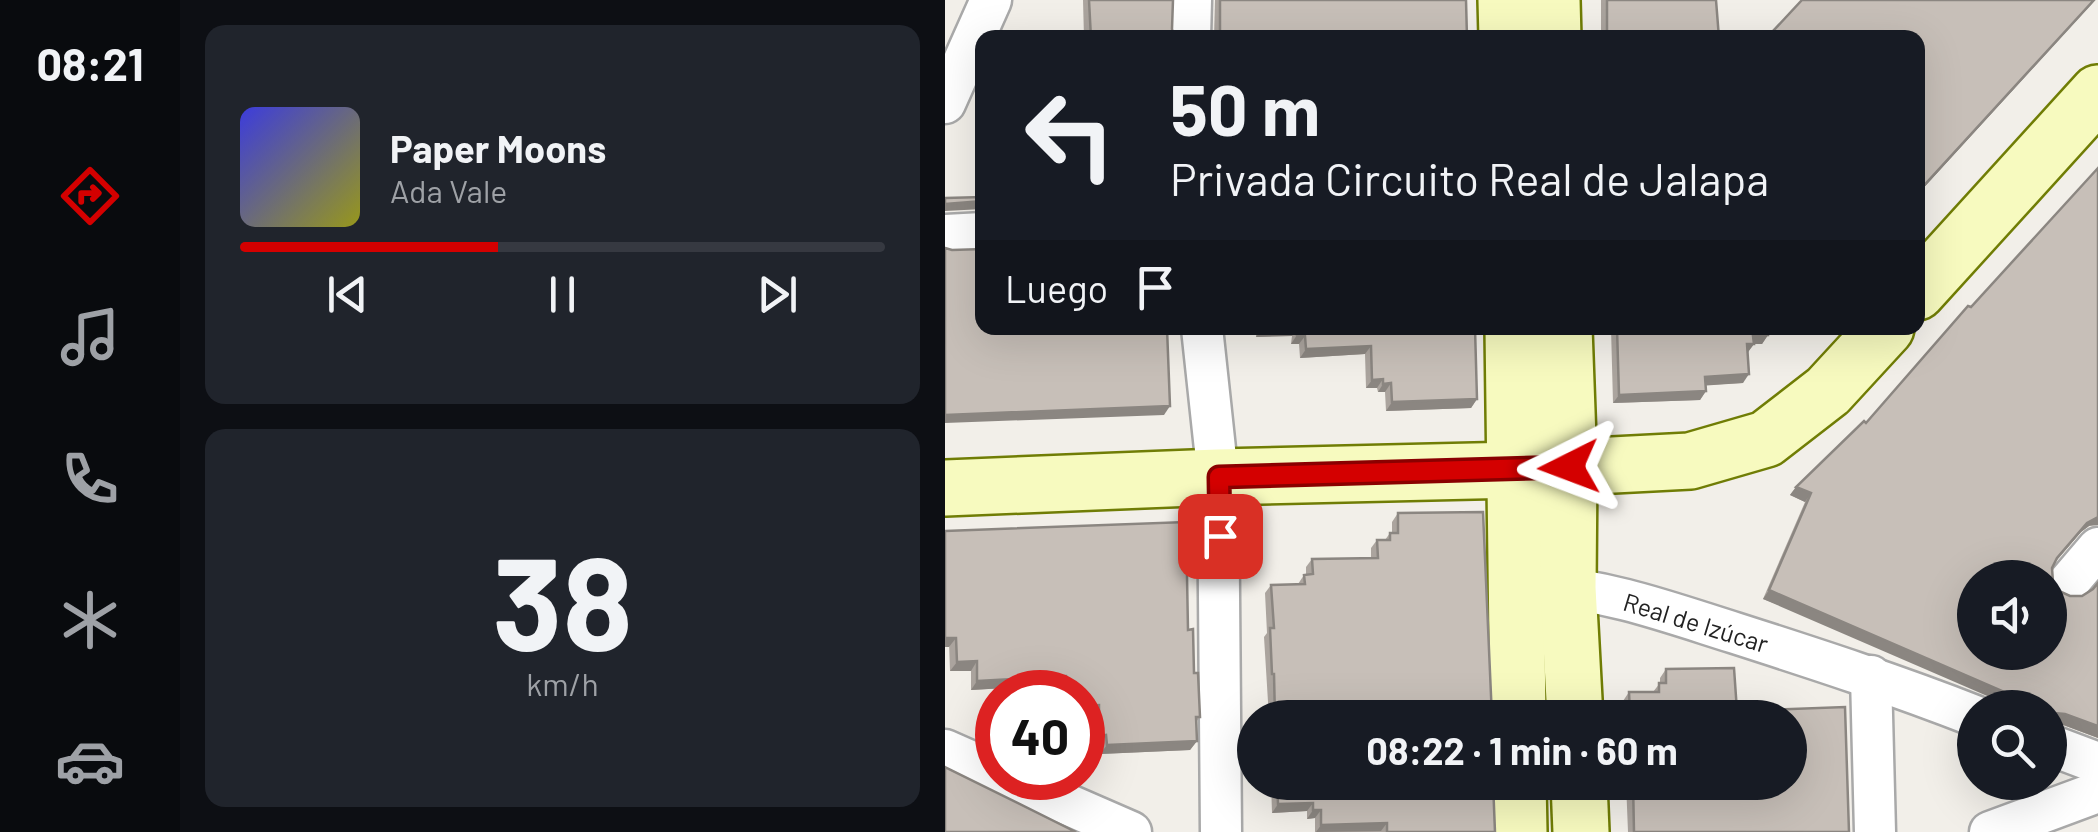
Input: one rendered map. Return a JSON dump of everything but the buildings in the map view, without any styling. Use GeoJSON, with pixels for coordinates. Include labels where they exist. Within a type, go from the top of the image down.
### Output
{"type":"FeatureCollection","features":[{"type":"Feature","properties":{"kind":"street"},"geometry":{"type":"LineString","coordinates":[[977,30],[991,0]]}},
{"type":"Feature","properties":{"kind":"street"},"geometry":{"type":"LineString","coordinates":[[1191,0],[1191,30]]}},
{"type":"Feature","properties":{"kind":"street"},"geometry":{"type":"LineString","coordinates":[[1506,0],[1507,30]]}},
{"type":"Feature","properties":{"kind":"street"},"geometry":{"type":"LineString","coordinates":[[1552,0],[1553,30]]}},
{"type":"Feature","properties":{"kind":"street"},"geometry":{"type":"LineString","coordinates":[[945,102],[975,35]]}},
{"type":"Feature","properties":{"kind":"street"},"geometry":{"type":"LineString","coordinates":[[1925,283],[2098,94]]}},
{"type":"Feature","properties":{"kind":"street"},"geometry":{"type":"LineString","coordinates":[[945,235],[975,233]]}},
{"type":"Feature","properties":{"kind":"street"},"geometry":{"type":"LineString","coordinates":[[1203,335],[1219,477],[1221,832]]}},
{"type":"Feature","properties":{"kind":"street"},"geometry":{"type":"LineString","coordinates":[[1514,335],[1543,468]]}},
{"type":"Feature","properties":{"kind":"street"},"geometry":{"type":"LineString","coordinates":[[1521,700],[1543,586],[1543,468],[1563,335]]}},
{"type":"Feature","properties":{"kind":"street"},"geometry":{"type":"LineString","coordinates":[[945,488],[1690,461],[1766,439],[1828,391],[1880,335]]}},
{"type":"Feature","properties":{"kind":"street"},"geometry":{"type":"LineString","coordinates":[[2069,582],[2098,548]]}},
{"type":"Feature","properties":{"kind":"street"},"geometry":{"type":"LineString","coordinates":[[1543,586],[1571,700]]}},
{"type":"Feature","properties":{"kind":"street","name":"Real de Izúcar"},"geometry":{"type":"LineString","coordinates":[[1543,586],[1632,600],[1871,676],[1957,709]]}},
{"type":"Feature","properties":{"kind":"street"},"geometry":{"type":"LineString","coordinates":[[1871,676],[1875,832]]}},
{"type":"Feature","properties":{"kind":"street"},"geometry":{"type":"LineString","coordinates":[[945,750],[975,763]]}},
{"type":"Feature","properties":{"kind":"street"},"geometry":{"type":"LineString","coordinates":[[2067,751],[2098,763]]}},
{"type":"Feature","properties":{"kind":"street"},"geometry":{"type":"LineString","coordinates":[[1989,832],[2098,792]]}},
{"type":"Feature","properties":{"kind":"street"},"geometry":{"type":"LineString","coordinates":[[1058,800],[1131,832]]}},
{"type":"Feature","properties":{"kind":"street"},"geometry":{"type":"LineString","coordinates":[[1518,800],[1519,832]]}},
{"type":"Feature","properties":{"kind":"street"},"geometry":{"type":"LineString","coordinates":[[1580,800],[1581,832]]}},
{"type":"Feature","properties":{"kind":"route"},"geometry":{"type":"LineString","coordinates":[[1220,536],[1219,477],[1569,467]]}}]}
